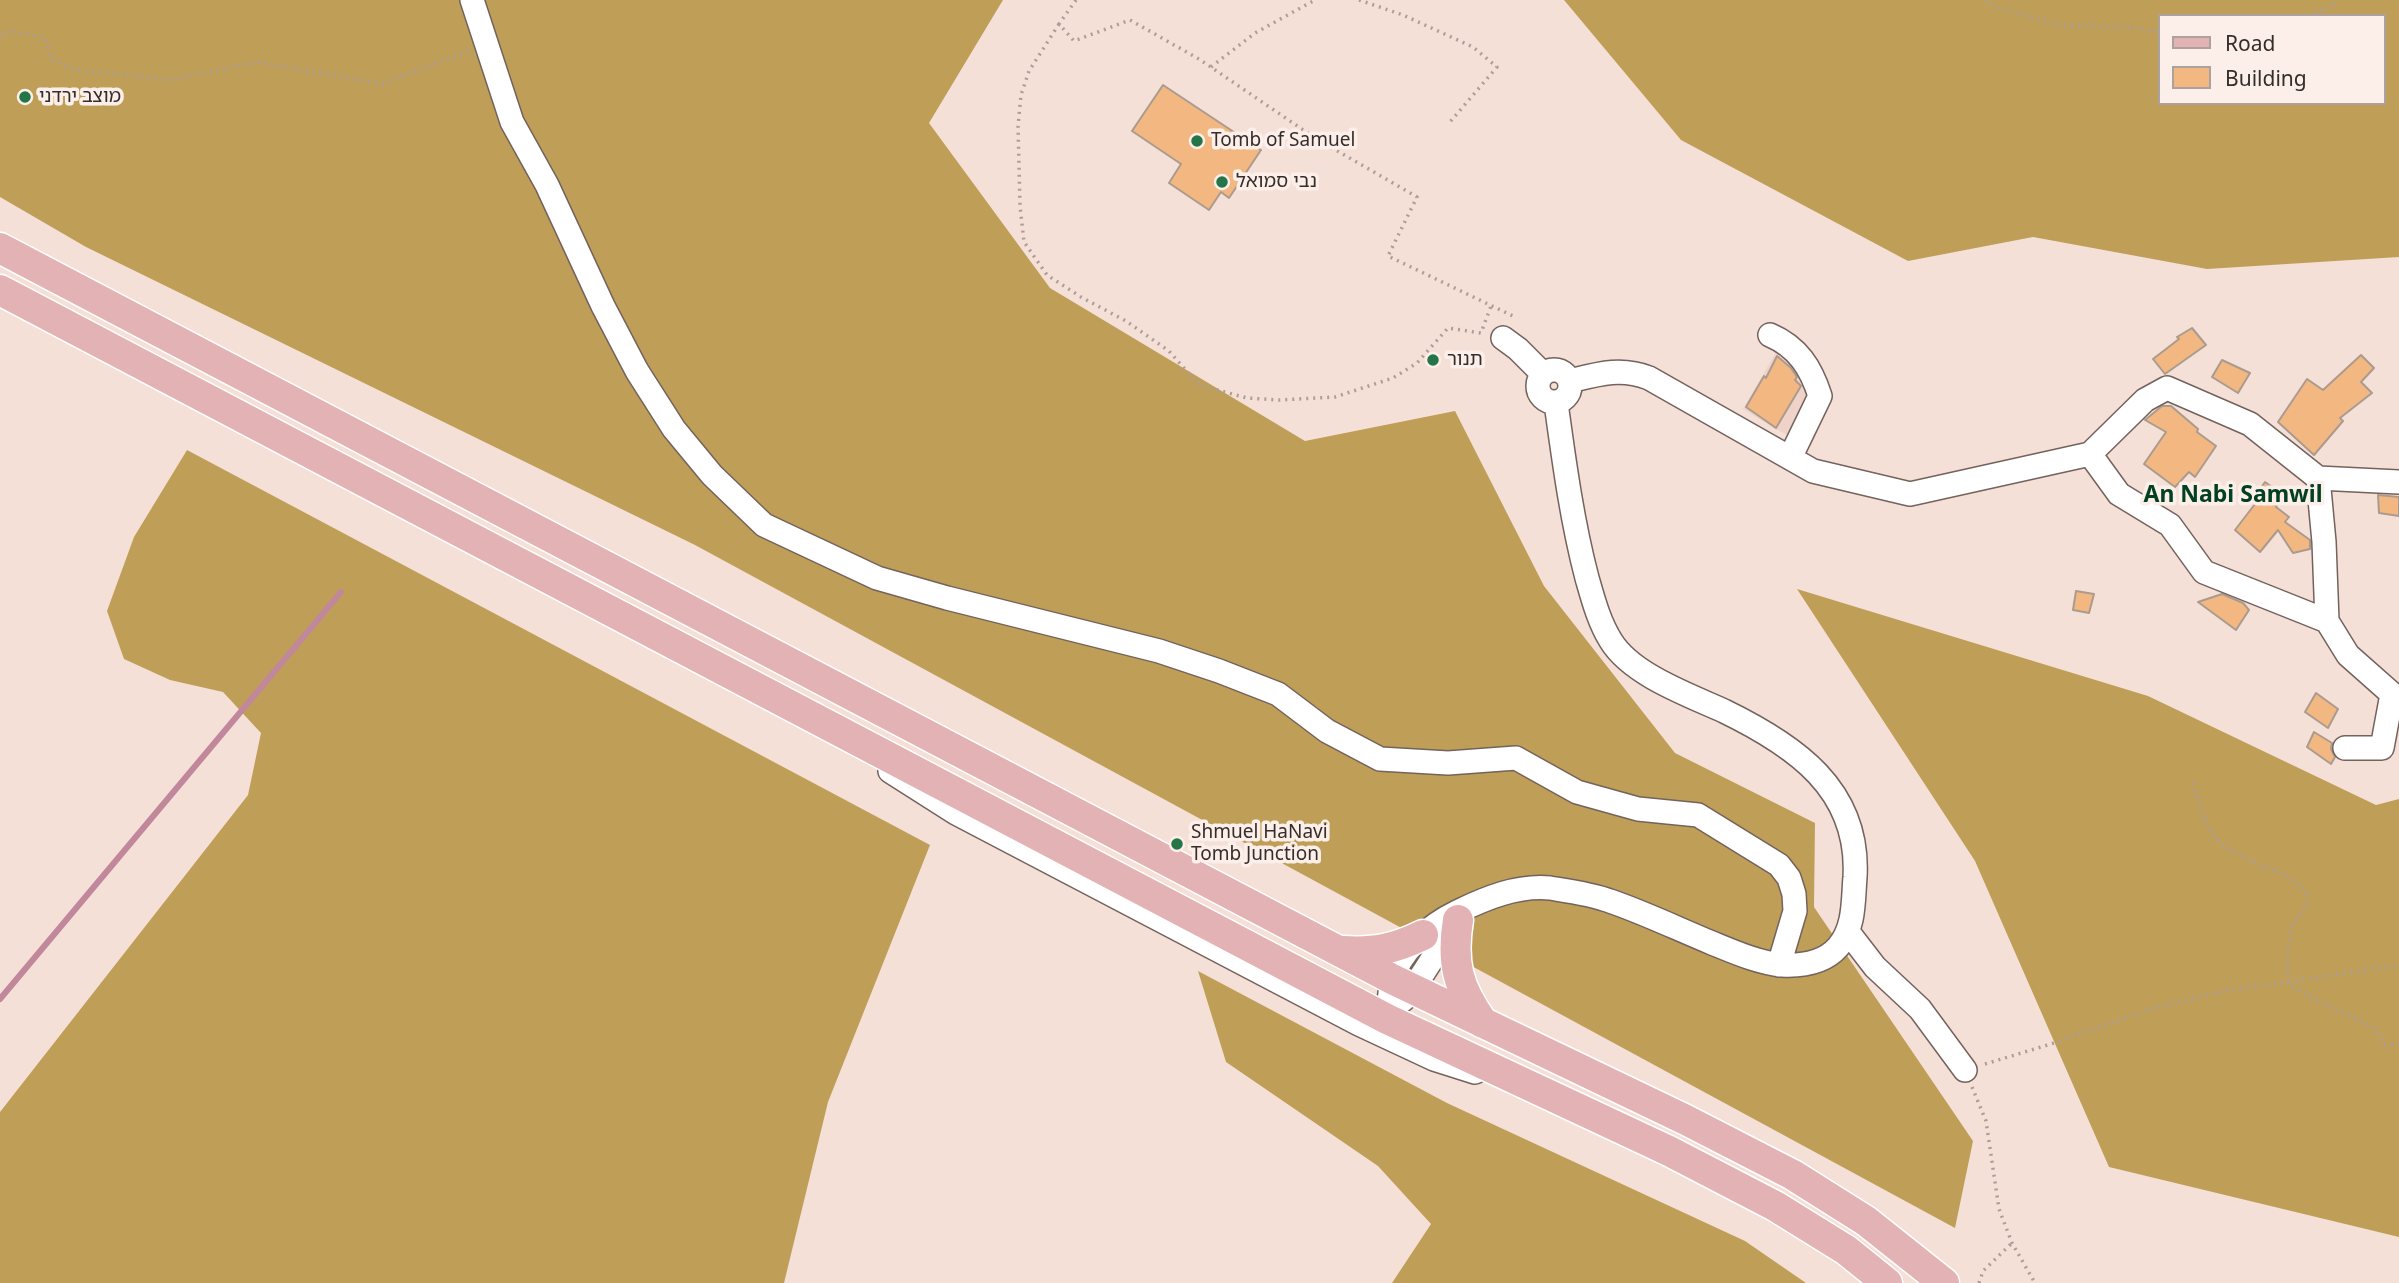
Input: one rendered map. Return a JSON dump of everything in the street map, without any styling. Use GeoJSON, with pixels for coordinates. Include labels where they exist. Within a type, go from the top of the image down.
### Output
{"type":"FeatureCollection","features":[{"type":"Feature","properties":{"kind":"main road"},"geometry":{"type":"LineString","coordinates":[[0,248],[1402,984],[1686,1119],[1793,1175],[1866,1221],[1944,1283]]}},
{"type":"Feature","properties":{"kind":"main road"},"geometry":{"type":"LineString","coordinates":[[0,290],[1387,1018],[1670,1151],[1775,1206],[1846,1251],[1887,1283]]}},
{"type":"Feature","properties":{"kind":"main road"},"geometry":{"type":"LineString","coordinates":[[1467,911],[1454,944],[1456,964],[1461,985],[1483,1023]]}},
{"type":"Feature","properties":{"kind":"main road"},"geometry":{"type":"LineString","coordinates":[[1337,950],[1385,950],[1423,935]]}},
{"type":"Feature","properties":{"kind":"street"},"geometry":{"type":"LineString","coordinates":[[472,0],[512,122],[547,185],[637,371],[674,429],[712,475],[764,525],[877,578],[1159,652],[1219,671],[1278,694],[1327,731],[1380,759],[1448,763],[1516,758],[1577,792],[1638,809],[1698,815],[1779,865],[1789,878],[1795,911],[1779,965]]}},
{"type":"Feature","properties":{"kind":"street"},"geometry":{"type":"LineString","coordinates":[[1770,335],[1785,341],[1811,370],[1820,396],[1790,458]]}},
{"type":"Feature","properties":{"kind":"street"},"geometry":{"type":"LineString","coordinates":[[1503,338],[1543,374]]}},
{"type":"Feature","properties":{"kind":"street"},"geometry":{"type":"LineString","coordinates":[[1559,370],[1570,381],[1570,393],[1564,400],[1556,403],[1543,398],[1538,391],[1538,382],[1548,371],[1559,370]]}},
{"type":"Feature","properties":{"kind":"street"},"geometry":{"type":"LineString","coordinates":[[1570,381],[1604,372],[1636,373],[1813,471],[1910,494],[2090,454],[2145,400],[2167,387],[2250,424],[2318,478],[2399,482]]}},
{"type":"Feature","properties":{"kind":"street"},"geometry":{"type":"LineString","coordinates":[[1402,984],[1402,960],[1423,935],[1453,914],[1467,911],[1505,892],[1527,888],[1549,888],[1607,900],[1732,951],[1779,965],[1812,963],[1827,957],[1839,947],[1848,932],[1853,912],[1856,858],[1850,829],[1825,782],[1810,764],[1787,745],[1655,679],[1611,643],[1596,608],[1580,550],[1556,403]]}},
{"type":"Feature","properties":{"kind":"street"},"geometry":{"type":"LineString","coordinates":[[2090,454],[2119,494],[2170,525],[2204,572],[2327,621]]}},
{"type":"Feature","properties":{"kind":"street"},"geometry":{"type":"LineString","coordinates":[[2318,478],[2327,621],[2348,655],[2392,694],[2382,748],[2345,748]]}},
{"type":"Feature","properties":{"kind":"street"},"geometry":{"type":"LineString","coordinates":[[822,722],[894,774],[956,813],[1359,1024],[1434,1059],[1536,1088]]}},
{"type":"Feature","properties":{"kind":"street"},"geometry":{"type":"LineString","coordinates":[[1387,1018],[1402,984],[1432,956],[1467,911]]}},
{"type":"Feature","properties":{"kind":"street"},"geometry":{"type":"LineString","coordinates":[[1848,932],[1875,967],[1920,1009],[1965,1070]]}},
{"type":"Feature","properties":{"kind":"path"},"geometry":{"type":"LineString","coordinates":[[1076,0],[1029,71],[1021,94],[1018,126],[1020,206],[1024,242],[1047,275],[1126,321],[1169,351],[1199,385],[1247,398],[1279,400],[1335,397],[1393,379],[1418,363],[1448,328],[1481,333],[1491,306]]}},
{"type":"Feature","properties":{"kind":"path"},"geometry":{"type":"LineString","coordinates":[[1211,67],[1255,33],[1315,0]]}},
{"type":"Feature","properties":{"kind":"path"},"geometry":{"type":"LineString","coordinates":[[1359,0],[1403,15],[1473,47],[1497,67],[1450,122]]}},
{"type":"Feature","properties":{"kind":"path"},"geometry":{"type":"LineString","coordinates":[[1986,0],[1993,6],[2060,26],[2139,28],[2158,32]]}},
{"type":"Feature","properties":{"kind":"path"},"geometry":{"type":"LineString","coordinates":[[2313,14],[2338,0]]}},
{"type":"Feature","properties":{"kind":"path"},"geometry":{"type":"LineString","coordinates":[[1059,24],[1074,41],[1129,20],[1199,59],[1315,138],[1417,197],[1388,256],[1513,316]]}},
{"type":"Feature","properties":{"kind":"path"},"geometry":{"type":"LineString","coordinates":[[0,36],[10,32],[44,37],[52,60],[76,70],[171,80],[258,62],[381,84],[488,44]]}},
{"type":"Feature","properties":{"kind":"path"},"geometry":{"type":"LineString","coordinates":[[2192,783],[2215,837],[2240,856],[2290,878],[2301,886],[2306,894],[2307,902],[2293,924],[2289,937],[2288,981],[2306,997],[2375,1028],[2384,1045],[2399,1044]]}},
{"type":"Feature","properties":{"kind":"path"},"geometry":{"type":"LineString","coordinates":[[2035,1283],[2012,1243],[1999,1209],[1986,1121],[1965,1070],[2051,1044],[2150,1009],[2224,991],[2399,965]]}},
{"type":"Feature","properties":{"kind":"path"},"geometry":{"type":"LineString","coordinates":[[1979,1283],[1983,1271],[2012,1243]]}},
{"type":"Feature","properties":{"kind":"shaded area"},"geometry":{"type":"Polygon","coordinates":[[[0,0],[1003,0],[929,123],[1050,288],[1305,441],[1455,411],[1544,586],[1675,753],[1815,823],[1814,907],[1973,1141],[1955,1228],[695,545],[86,247],[0,197],[0,0]]]}},
{"type":"Feature","properties":{"kind":"shaded area"},"geometry":{"type":"Polygon","coordinates":[[[1564,0],[2399,0],[2399,257],[2207,269],[2033,237],[1908,261],[1681,140],[1564,0]]]}},
{"type":"Feature","properties":{"kind":"shaded area"},"geometry":{"type":"Polygon","coordinates":[[[1779,347],[1805,375],[1812,397],[1794,438],[1743,409],[1779,347]]]}},
{"type":"Feature","properties":{"kind":"shaded area"},"geometry":{"type":"Polygon","coordinates":[[[187,450],[930,845],[828,1102],[784,1283],[0,1283],[0,1112],[248,795],[261,733],[223,692],[170,680],[124,659],[107,611],[134,537],[187,450]]]}},
{"type":"Feature","properties":{"kind":"shaded area"},"geometry":{"type":"Polygon","coordinates":[[[1797,589],[2148,696],[2376,805],[2399,799],[2399,1237],[2109,1167],[1975,861],[1797,589]]]}},
{"type":"Feature","properties":{"kind":"shaded area"},"geometry":{"type":"Polygon","coordinates":[[[1198,971],[1447,1103],[1745,1241],[1806,1283],[1392,1283],[1431,1224],[1378,1166],[1226,1062],[1198,971]]]}},
{"type":"Feature","properties":{"kind":"building","name":"Tomb of Samuel"},"geometry":{"type":"Polygon","coordinates":[[[1163,85],[1261,150],[1229,198],[1221,192],[1209,210],[1169,183],[1181,164],[1132,131],[1163,85]]]}},
{"type":"Feature","properties":{"kind":"building"},"geometry":{"type":"Polygon","coordinates":[[[2192,328],[2206,345],[2165,374],[2153,359],[2179,339],[2177,337],[2192,328]]]}},
{"type":"Feature","properties":{"kind":"building"},"geometry":{"type":"Polygon","coordinates":[[[2361,355],[2374,368],[2361,382],[2372,393],[2340,418],[2343,421],[2314,455],[2278,422],[2307,379],[2323,390],[2361,355]]]}},
{"type":"Feature","properties":{"kind":"building"},"geometry":{"type":"Polygon","coordinates":[[[1777,356],[1791,368],[1797,377],[1795,380],[1801,386],[1776,428],[1746,407],[1777,356]]]}},
{"type":"Feature","properties":{"kind":"building"},"geometry":{"type":"Polygon","coordinates":[[[2222,360],[2250,373],[2238,393],[2212,377],[2222,360]]]}},
{"type":"Feature","properties":{"kind":"building"},"geometry":{"type":"Polygon","coordinates":[[[2162,406],[2171,406],[2198,429],[2197,432],[2216,446],[2195,477],[2189,472],[2175,487],[2144,464],[2166,432],[2145,420],[2162,406]]]}},
{"type":"Feature","properties":{"kind":"building"},"geometry":{"type":"Polygon","coordinates":[[[2265,482],[2283,495],[2276,507],[2289,517],[2285,522],[2310,540],[2310,549],[2293,553],[2278,530],[2260,552],[2235,530],[2255,504],[2252,500],[2265,482]]]}},
{"type":"Feature","properties":{"kind":"building"},"geometry":{"type":"Polygon","coordinates":[[[2378,495],[2399,497],[2399,516],[2379,513],[2378,495]]]}},
{"type":"Feature","properties":{"kind":"building"},"geometry":{"type":"Polygon","coordinates":[[[2076,591],[2094,594],[2089,613],[2073,610],[2076,591]]]}},
{"type":"Feature","properties":{"kind":"building"},"geometry":{"type":"Polygon","coordinates":[[[2222,594],[2243,603],[2249,610],[2236,630],[2198,602],[2222,594]]]}},
{"type":"Feature","properties":{"kind":"building"},"geometry":{"type":"Polygon","coordinates":[[[2316,693],[2338,709],[2328,728],[2305,712],[2316,693]]]}},
{"type":"Feature","properties":{"kind":"building"},"geometry":{"type":"Polygon","coordinates":[[[2314,732],[2332,743],[2331,749],[2335,757],[2331,764],[2307,747],[2314,732]]]}},
{"type":"Feature","properties":{"kind":"waterway"},"geometry":{"type":"LineString","coordinates":[[0,999],[341,592]]}},
{"type":"Feature","properties":{"kind":"place","name":"מוצב ירדני"},"geometry":{"type":"Point","coordinates":[25,97]}},
{"type":"Feature","properties":{"kind":"place","name":"Tomb of Samuel"},"geometry":{"type":"Point","coordinates":[1197,141]}},
{"type":"Feature","properties":{"kind":"place","name":"נבי סמואל"},"geometry":{"type":"Point","coordinates":[1222,182]}},
{"type":"Feature","properties":{"kind":"place","name":"תנור"},"geometry":{"type":"Point","coordinates":[1433,360]}},
{"type":"Feature","properties":{"kind":"place","name":"Shmuel HaNavi Tomb Junction"},"geometry":{"type":"Point","coordinates":[1177,844]}},
{"type":"Feature","properties":{"kind":"district","name":"An Nabi Samwil"},"geometry":{"type":"Point","coordinates":[2233,495]}}]}
